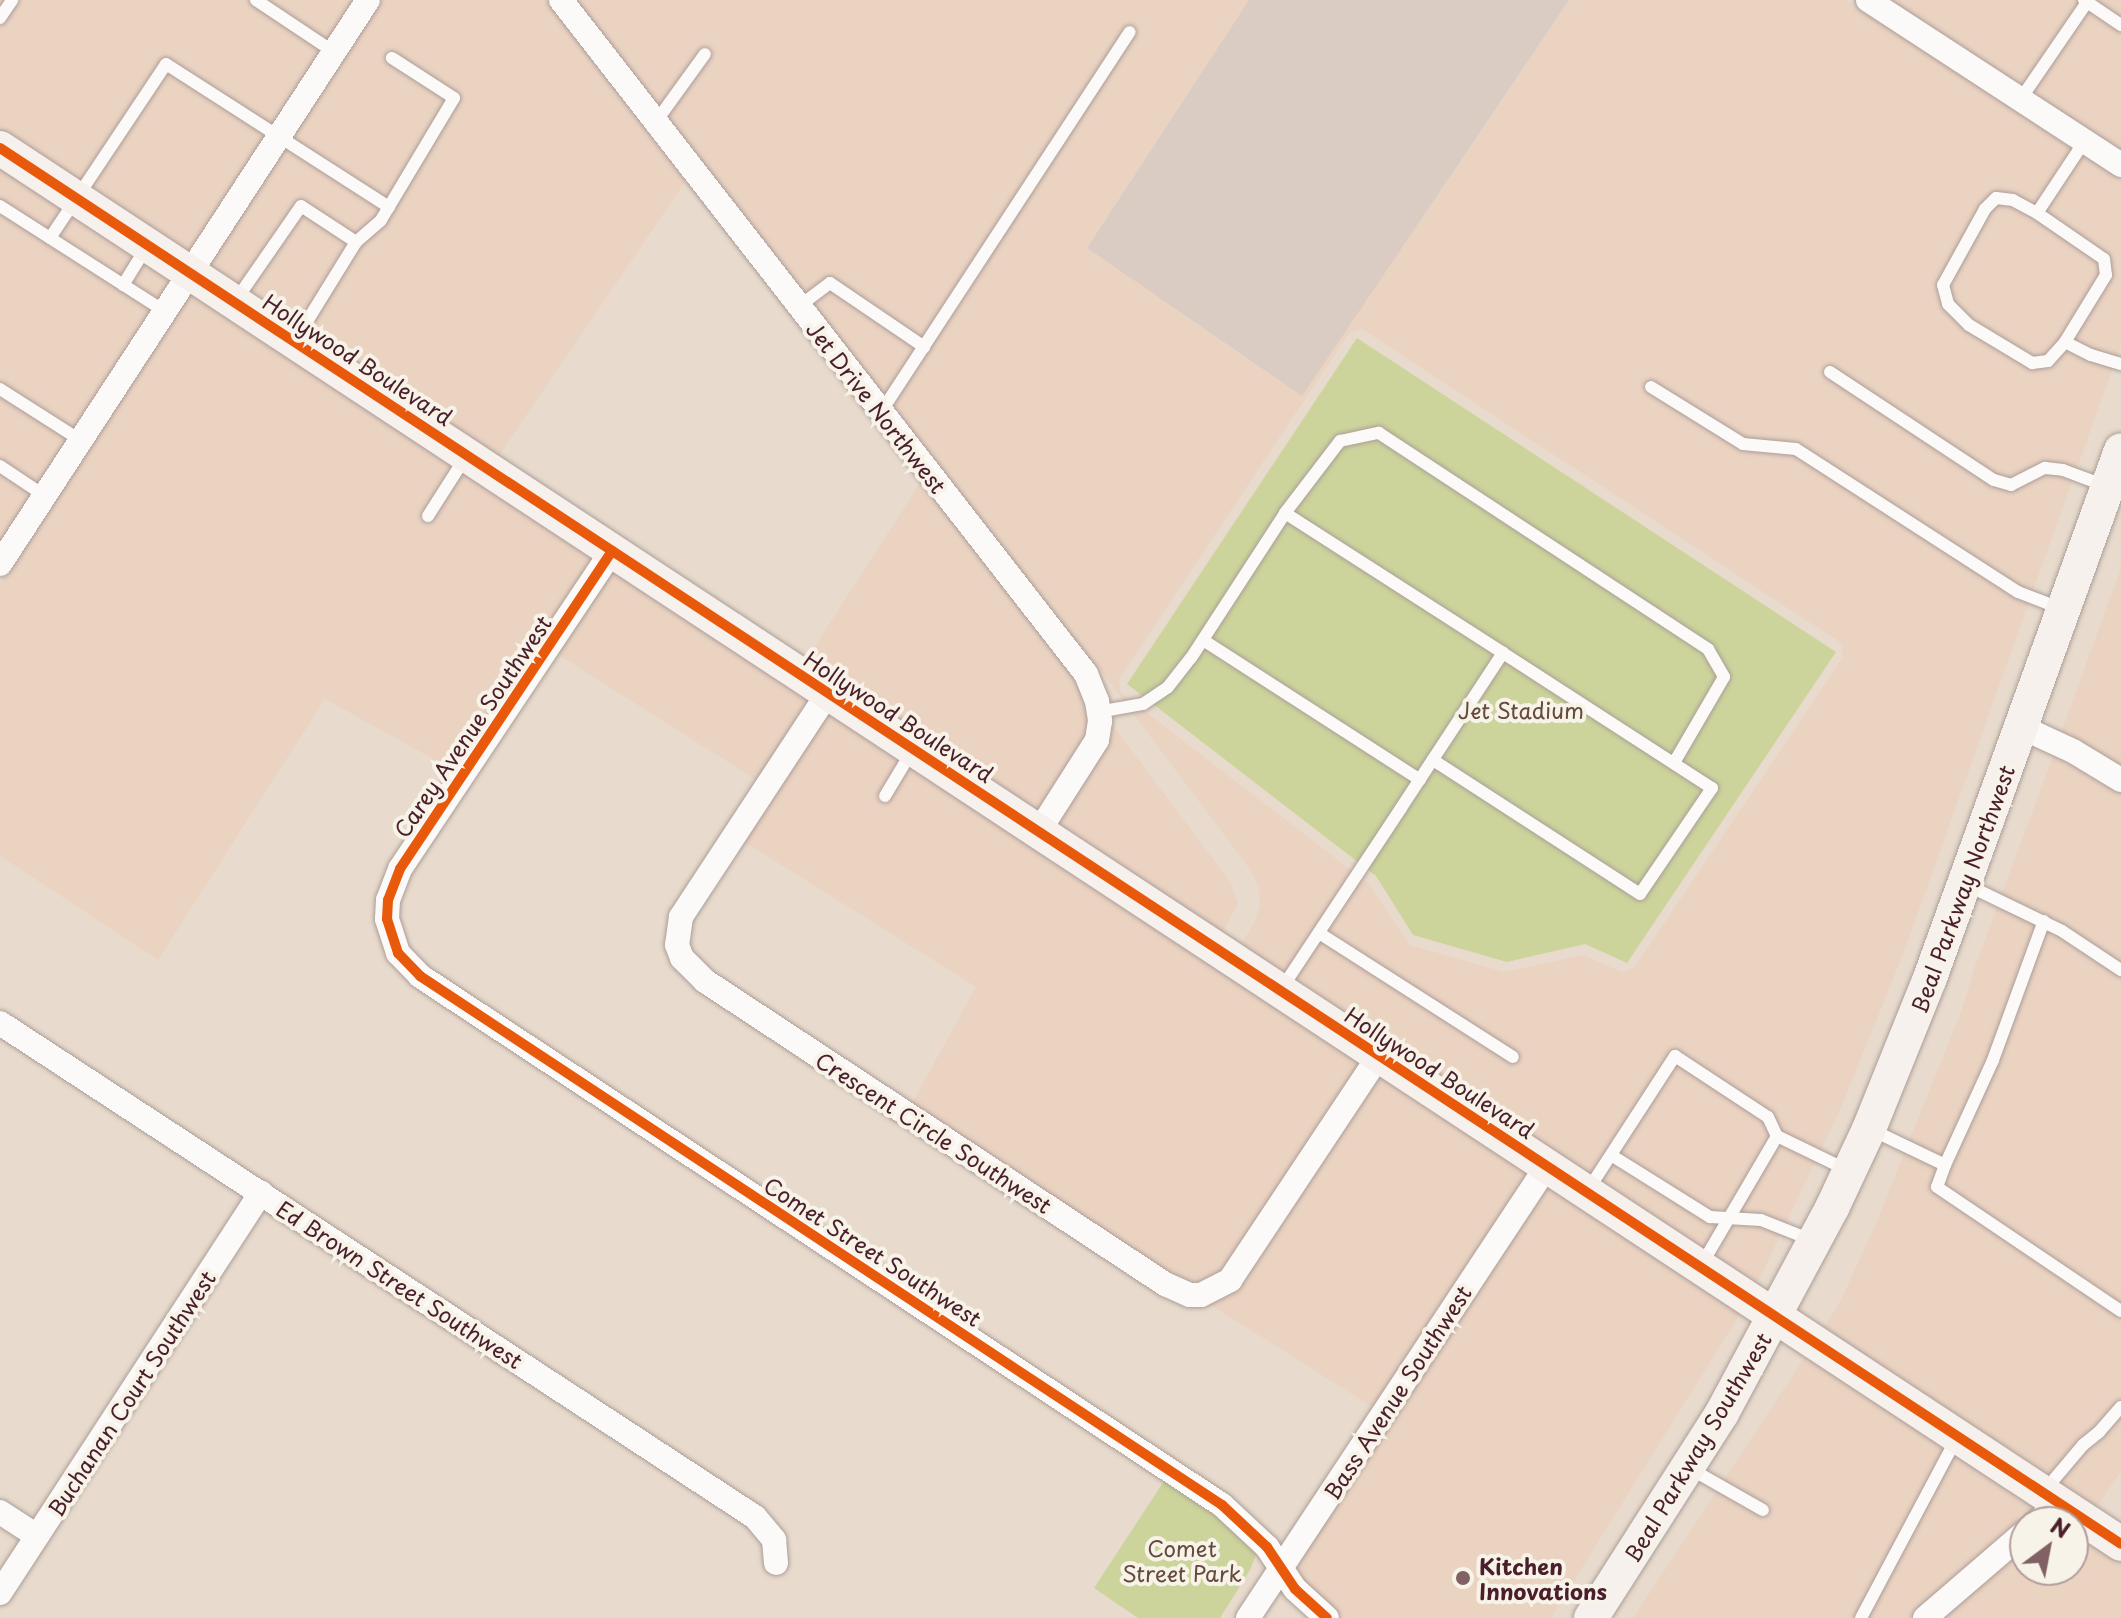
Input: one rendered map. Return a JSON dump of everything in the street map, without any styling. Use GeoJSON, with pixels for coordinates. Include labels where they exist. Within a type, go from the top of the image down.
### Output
{"type":"FeatureCollection","features":[{"type":"Feature","properties":{"kind":"street"},"geometry":{"type":"LineString","coordinates":[[0,564],[368,0]]}},
{"type":"Feature","properties":{"kind":"street","name":"Jet Drive Northwest"},"geometry":{"type":"LineString","coordinates":[[561,0],[1086,674],[1098,712],[1097,740],[1039,831]]}},
{"type":"Feature","properties":{"kind":"street"},"geometry":{"type":"LineString","coordinates":[[1868,0],[2121,165]]}},
{"type":"Feature","properties":{"kind":"street","name":"Hollywood Boulevard"},"geometry":{"type":"LineString","coordinates":[[3,158],[77,198],[1958,1436],[2046,1506]]}},
{"type":"Feature","properties":{"kind":"street","name":"Beal Parkway Northwest"},"geometry":{"type":"LineString","coordinates":[[1776,1316],[1869,1129],[1964,884],[2121,450]]}},
{"type":"Feature","properties":{"kind":"street","name":"Carey Avenue Southwest"},"geometry":{"type":"LineString","coordinates":[[389,931],[388,900],[400,869],[612,551]]}},
{"type":"Feature","properties":{"kind":"street","name":"Crescent Circle Southwest"},"geometry":{"type":"LineString","coordinates":[[828,693],[681,917],[677,930],[682,958],[705,981],[1165,1284],[1190,1295],[1219,1289],[1230,1280],[1379,1056]]}},
{"type":"Feature","properties":{"kind":"street"},"geometry":{"type":"LineString","coordinates":[[2021,727],[2073,751],[2121,780]]}},
{"type":"Feature","properties":{"kind":"street","name":"Comet Street Southwest"},"geometry":{"type":"LineString","coordinates":[[389,931],[398,953],[420,976],[1222,1505],[1267,1547],[1295,1589],[1327,1618]]}},
{"type":"Feature","properties":{"kind":"street","name":"Ed Brown Street Southwest"},"geometry":{"type":"LineString","coordinates":[[0,1023],[755,1517],[774,1540],[776,1563]]}},
{"type":"Feature","properties":{"kind":"street","name":"Bass Avenue Southwest"},"geometry":{"type":"LineString","coordinates":[[1248,1618],[1547,1166]]}},
{"type":"Feature","properties":{"kind":"street","name":"Buchanan Court Southwest"},"geometry":{"type":"LineString","coordinates":[[0,1593],[261,1193]]}},
{"type":"Feature","properties":{"kind":"street","name":"Beal Parkway Southwest"},"geometry":{"type":"LineString","coordinates":[[1591,1618],[1689,1468],[1776,1316]]}},
{"type":"Feature","properties":{"kind":"street"},"geometry":{"type":"LineString","coordinates":[[0,1512],[37,1536]]}},
{"type":"Feature","properties":{"kind":"street","name":"Hollywood Boulevard"},"geometry":{"type":"LineString","coordinates":[[2089,1527],[2120,1542]]}},
{"type":"Feature","properties":{"kind":"street"},"geometry":{"type":"LineString","coordinates":[[1925,1618],[2009,1546]]}},
{"type":"Feature","properties":{"kind":"lane"},"geometry":{"type":"LineString","coordinates":[[0,18],[12,0]]}},
{"type":"Feature","properties":{"kind":"lane"},"geometry":{"type":"LineString","coordinates":[[256,0],[334,52]]}},
{"type":"Feature","properties":{"kind":"lane"},"geometry":{"type":"LineString","coordinates":[[2020,100],[2086,1],[2121,25]]}},
{"type":"Feature","properties":{"kind":"lane"},"geometry":{"type":"LineString","coordinates":[[881,412],[1130,32]]}},
{"type":"Feature","properties":{"kind":"lane"},"geometry":{"type":"LineString","coordinates":[[655,123],[705,54]]}},
{"type":"Feature","properties":{"kind":"lane"},"geometry":{"type":"LineString","coordinates":[[294,342],[356,242],[381,220],[454,98],[392,58]]}},
{"type":"Feature","properties":{"kind":"lane"},"geometry":{"type":"LineString","coordinates":[[50,238],[166,64],[389,207]]}},
{"type":"Feature","properties":{"kind":"lane"},"geometry":{"type":"LineString","coordinates":[[2037,213],[2084,142]]}},
{"type":"Feature","properties":{"kind":"lane"},"geometry":{"type":"LineString","coordinates":[[1996,198],[2013,200],[2037,213],[2104,259],[2106,275],[2065,342],[2048,361],[2032,363],[1969,325],[1948,304],[1943,285],[1985,209],[1996,198]]}},
{"type":"Feature","properties":{"kind":"lane"},"geometry":{"type":"LineString","coordinates":[[0,206],[164,311]]}},
{"type":"Feature","properties":{"kind":"lane"},"geometry":{"type":"LineString","coordinates":[[234,302],[301,206],[356,242]]}},
{"type":"Feature","properties":{"kind":"lane"},"geometry":{"type":"LineString","coordinates":[[123,285],[148,245]]}},
{"type":"Feature","properties":{"kind":"lane"},"geometry":{"type":"LineString","coordinates":[[798,307],[830,283],[924,347]]}},
{"type":"Feature","properties":{"kind":"lane"},"geometry":{"type":"LineString","coordinates":[[2065,342],[2091,355],[2121,364]]}},
{"type":"Feature","properties":{"kind":"lane"},"geometry":{"type":"LineString","coordinates":[[1830,372],[1994,480],[2011,485],[2045,468],[2063,470],[2108,486]]}},
{"type":"Feature","properties":{"kind":"lane"},"geometry":{"type":"LineString","coordinates":[[1651,387],[1743,444],[1796,449],[2018,592],[2063,609]]}},
{"type":"Feature","properties":{"kind":"lane"},"geometry":{"type":"LineString","coordinates":[[0,389],[80,440]]}},
{"type":"Feature","properties":{"kind":"lane"},"geometry":{"type":"LineString","coordinates":[[1098,712],[1143,704],[1168,687],[1203,640],[1285,513],[1340,441],[1379,433],[1708,649],[1724,677],[1674,763]]}},
{"type":"Feature","properties":{"kind":"lane"},"geometry":{"type":"LineString","coordinates":[[428,516],[467,455]]}},
{"type":"Feature","properties":{"kind":"lane"},"geometry":{"type":"LineString","coordinates":[[0,466],[45,496]]}},
{"type":"Feature","properties":{"kind":"lane"},"geometry":{"type":"LineString","coordinates":[[1285,513],[1712,788],[1640,894],[1433,760]]}},
{"type":"Feature","properties":{"kind":"lane"},"geometry":{"type":"LineString","coordinates":[[1203,640],[1420,780]]}},
{"type":"Feature","properties":{"kind":"lane"},"geometry":{"type":"LineString","coordinates":[[1280,991],[1503,653]]}},
{"type":"Feature","properties":{"kind":"lane"},"geometry":{"type":"LineString","coordinates":[[885,796],[913,749]]}},
{"type":"Feature","properties":{"kind":"lane"},"geometry":{"type":"LineString","coordinates":[[1964,884],[2044,921],[2121,970]]}},
{"type":"Feature","properties":{"kind":"lane"},"geometry":{"type":"LineString","coordinates":[[2044,921],[1993,1060],[1937,1187],[2121,1311]]}},
{"type":"Feature","properties":{"kind":"lane"},"geometry":{"type":"LineString","coordinates":[[1319,933],[1513,1057]]}},
{"type":"Feature","properties":{"kind":"lane"},"geometry":{"type":"LineString","coordinates":[[1587,1192],[1675,1056],[1768,1117],[1777,1136],[1849,1171]]}},
{"type":"Feature","properties":{"kind":"lane"},"geometry":{"type":"LineString","coordinates":[[1869,1129],[1945,1165]]}},
{"type":"Feature","properties":{"kind":"lane"},"geometry":{"type":"LineString","coordinates":[[1700,1267],[1777,1136]]}},
{"type":"Feature","properties":{"kind":"lane"},"geometry":{"type":"LineString","coordinates":[[1611,1155],[1710,1217],[1761,1220],[1815,1241]]}},
{"type":"Feature","properties":{"kind":"lane"},"geometry":{"type":"LineString","coordinates":[[2046,1506],[2083,1445],[2121,1407]]}},
{"type":"Feature","properties":{"kind":"lane"},"geometry":{"type":"LineString","coordinates":[[1861,1618],[1958,1436]]}},
{"type":"Feature","properties":{"kind":"lane"},"geometry":{"type":"LineString","coordinates":[[1689,1468],[1763,1510]]}},
{"type":"Feature","properties":{"kind":"shaded area"},"geometry":{"type":"Polygon","coordinates":[[[0,0],[354,0],[187,256],[0,133],[0,0]]]}},
{"type":"Feature","properties":{"kind":"shaded area"},"geometry":{"type":"Polygon","coordinates":[[[380,0],[546,0],[685,182],[496,460],[205,268],[380,0]]]}},
{"type":"Feature","properties":{"kind":"shaded area"},"geometry":{"type":"Polygon","coordinates":[[[575,0],[1249,0],[1087,248],[1302,395],[1569,0],[1846,0],[2121,180],[2121,345],[1904,952],[1841,1108],[1755,1288],[1238,949],[1254,923],[1260,905],[1258,885],[1249,868],[1102,672],[1054,615],[575,0]],[[1362,329],[1349,333],[1119,679],[1121,693],[1369,884],[1410,945],[1504,972],[1583,955],[1622,972],[1634,968],[1843,657],[1841,643],[1362,329]]]}},
{"type":"Feature","properties":{"kind":"shaded area"},"geometry":{"type":"Polygon","coordinates":[[[1249,0],[1569,0],[1302,396],[1087,248],[1249,0]]]}},
{"type":"Feature","properties":{"kind":"shaded area"},"geometry":{"type":"Polygon","coordinates":[[[1890,0],[2121,0],[2121,151],[1987,64],[1890,0]]]}},
{"type":"Feature","properties":{"kind":"shaded area"},"geometry":{"type":"Polygon","coordinates":[[[0,163],[174,277],[0,545],[0,163]]]}},
{"type":"Feature","properties":{"kind":"shaded area"},"geometry":{"type":"Polygon","coordinates":[[[191,288],[597,555],[455,771],[325,699],[158,960],[0,856],[0,584],[191,288]]]}},
{"type":"Feature","properties":{"kind":"shaded area"},"geometry":{"type":"Polygon","coordinates":[[[920,483],[1085,688],[1231,883],[1238,904],[1220,937],[804,663],[920,483]]]}},
{"type":"Feature","properties":{"kind":"shaded area"},"geometry":{"type":"Polygon","coordinates":[[[614,567],[812,697],[758,781],[557,654],[614,567]]]}},
{"type":"Feature","properties":{"kind":"shaded area"},"geometry":{"type":"Polygon","coordinates":[[[2121,568],[2121,766],[2061,732],[2121,568]]]}},
{"type":"Feature","properties":{"kind":"shaded area"},"geometry":{"type":"Polygon","coordinates":[[[830,709],[1364,1060],[1223,1272],[1201,1283],[1171,1274],[912,1103],[976,987],[743,841],[830,709]]]}},
{"type":"Feature","properties":{"kind":"shaded area"},"geometry":{"type":"Polygon","coordinates":[[[2053,756],[2121,794],[2121,1471],[2094,1511],[1821,1332],[1840,1302],[1877,1221],[1962,1009],[2053,756]]]}},
{"type":"Feature","properties":{"kind":"shaded area"},"geometry":{"type":"Polygon","coordinates":[[[1381,1072],[1531,1170],[1374,1408],[1209,1304],[1239,1286],[1381,1072]]]}},
{"type":"Feature","properties":{"kind":"shaded area"},"geometry":{"type":"Polygon","coordinates":[[[1549,1182],[1743,1309],[1551,1618],[1345,1618],[1313,1590],[1294,1567],[1549,1182]]]}},
{"type":"Feature","properties":{"kind":"shaded area"},"geometry":{"type":"Polygon","coordinates":[[[1808,1352],[2040,1505],[2009,1506],[2009,1532],[1909,1618],[1633,1618],[1808,1352]]]}},
{"type":"Feature","properties":{"kind":"shaded area"},"geometry":{"type":"Polygon","coordinates":[[[2089,1538],[2121,1559],[2121,1618],[1942,1618],[2009,1561],[2009,1586],[2089,1586],[2089,1538]]]}},
{"type":"Feature","properties":{"kind":"green space","name":"Jet Stadium"},"geometry":{"type":"Polygon","coordinates":[[[1357,338],[1836,652],[1627,963],[1585,944],[1507,962],[1413,935],[1376,876],[1127,684],[1357,338]]]}},
{"type":"Feature","properties":{"kind":"green space","name":"Comet Street Park"},"geometry":{"type":"Polygon","coordinates":[[[1166,1478],[1220,1515],[1257,1552],[1250,1570],[1220,1618],[1138,1618],[1094,1588],[1166,1478]]]}},
{"type":"Feature","properties":{"kind":"cycle path"},"geometry":{"type":"LineString","coordinates":[[0,148],[2121,1544]]}},
{"type":"Feature","properties":{"kind":"cycle path"},"geometry":{"type":"LineString","coordinates":[[612,551],[400,869],[388,900],[387,919],[398,953],[420,976],[1222,1505],[1267,1547],[1295,1589],[1327,1618]]}},
{"type":"Feature","properties":{"kind":"place","name":"Kitchen Innovations"},"geometry":{"type":"Point","coordinates":[1463,1578]}}]}
